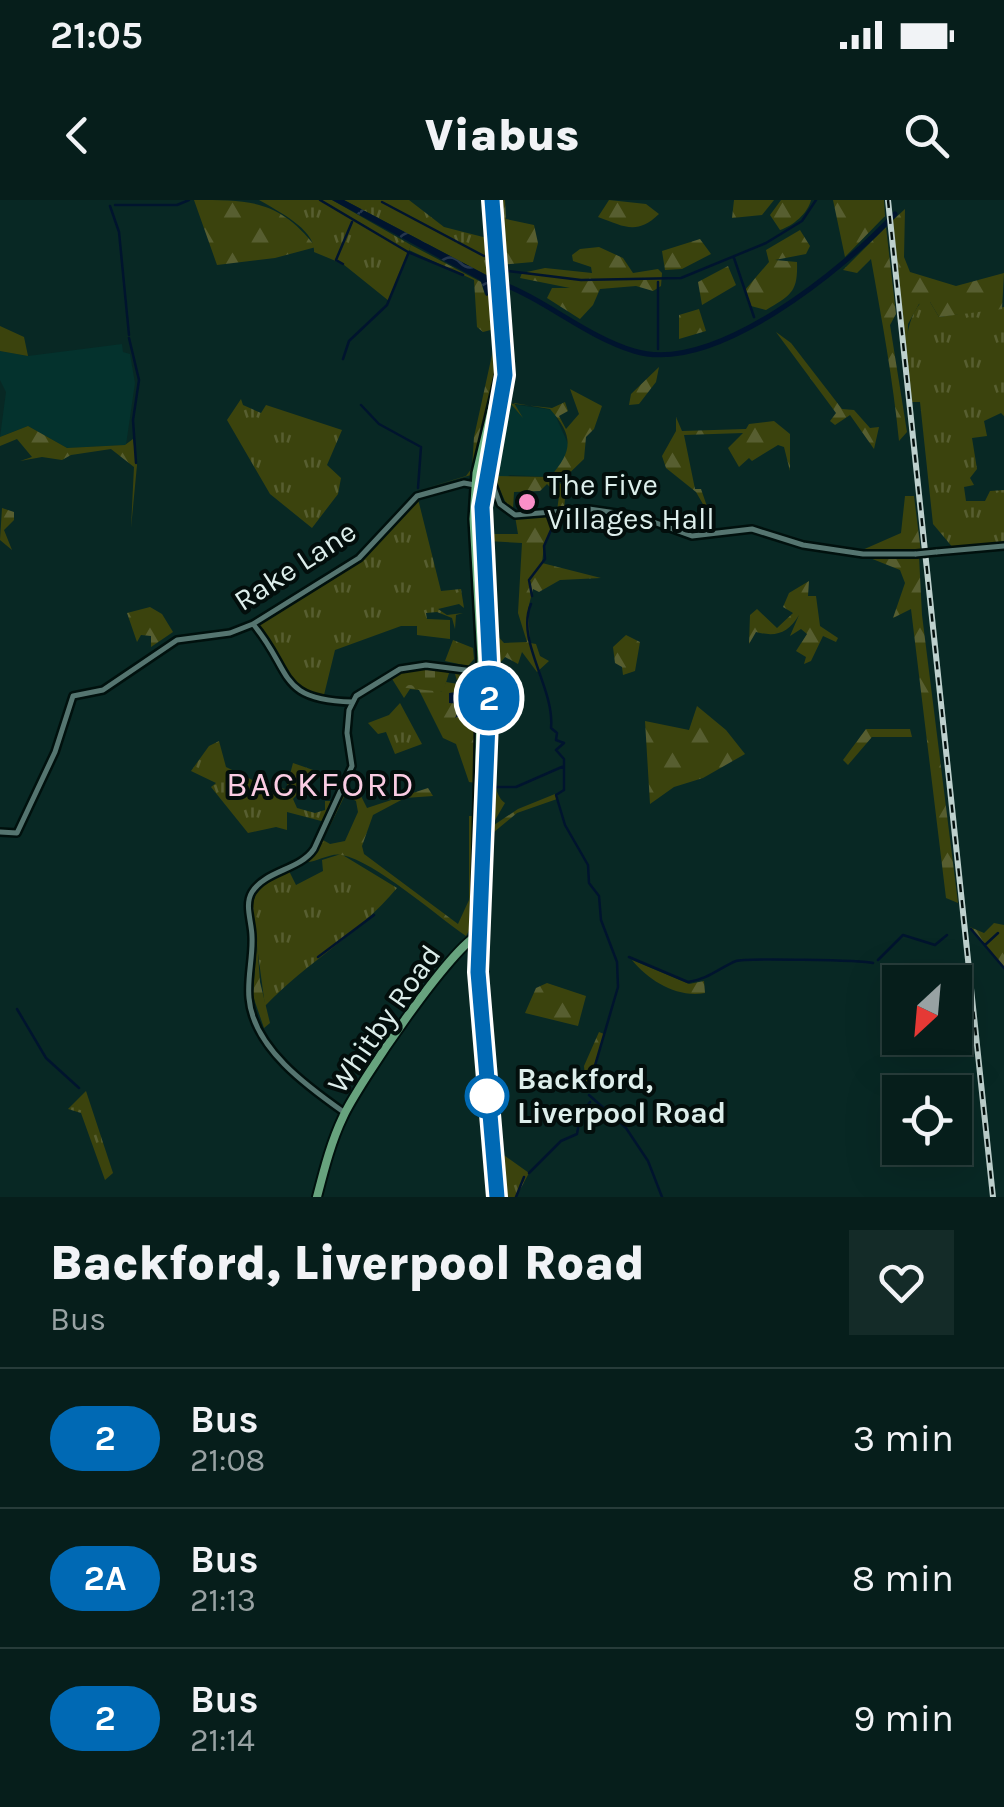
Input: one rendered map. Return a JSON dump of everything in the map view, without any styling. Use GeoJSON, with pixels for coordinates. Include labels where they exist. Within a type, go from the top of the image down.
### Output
{"type":"FeatureCollection","features":[{"type":"Feature","properties":{"kind":"highway"},"geometry":{"type":"LineString","coordinates":[[478,934],[486,672],[483,484],[502,398],[503,365],[492,200]]}},
{"type":"Feature","properties":{"kind":"highway"},"geometry":{"type":"LineString","coordinates":[[486,672],[478,952],[497,1197]]}},
{"type":"Feature","properties":{"kind":"main road"},"geometry":{"type":"LineString","coordinates":[[478,922],[465,944],[478,952]]}},
{"type":"Feature","properties":{"kind":"main road","name":"Whitby Road"},"geometry":{"type":"LineString","coordinates":[[317,1197],[345,1113],[413,1009],[465,944],[478,934]]}},
{"type":"Feature","properties":{"kind":"street"},"geometry":{"type":"LineString","coordinates":[[464,483],[483,484],[515,514],[589,509],[637,516],[692,536],[752,529],[804,545],[863,554],[916,554],[1004,546]]}},
{"type":"Feature","properties":{"kind":"street","name":"Rake Lane"},"geometry":{"type":"LineString","coordinates":[[0,832],[17,833],[26,816],[55,752],[72,696],[103,690],[177,640],[230,633],[253,624],[359,558],[417,496],[464,483],[483,484]]}},
{"type":"Feature","properties":{"kind":"street"},"geometry":{"type":"LineString","coordinates":[[253,624],[294,690],[322,701],[352,702]]}},
{"type":"Feature","properties":{"kind":"street"},"geometry":{"type":"LineString","coordinates":[[345,1113],[302,1082],[280,1058],[253,1013],[248,1000],[252,938],[248,907],[254,888],[308,859],[314,850],[352,766],[347,733],[352,702],[366,686],[400,669],[426,665],[486,672]]}},
{"type":"Feature","properties":{"kind":"shaded area"},"geometry":{"type":"Polygon","coordinates":[[[122,344],[123,352],[130,354],[135,383],[126,445],[67,448],[28,426],[0,437],[6,392],[0,380],[0,351],[28,356],[122,344]]]}},
{"type":"Feature","properties":{"kind":"shaded area"},"geometry":{"type":"Polygon","coordinates":[[[505,403],[553,410],[569,446],[567,458],[550,477],[510,475],[500,480],[492,476],[505,403]]]}},
{"type":"Feature","properties":{"kind":"green space"},"geometry":{"type":"Polygon","coordinates":[[[194,200],[248,202],[276,211],[316,247],[275,258],[217,265],[194,200]]]}},
{"type":"Feature","properties":{"kind":"green space"},"geometry":{"type":"Polygon","coordinates":[[[259,200],[332,200],[411,245],[389,301],[343,264],[314,252],[302,229],[259,200]]]}},
{"type":"Feature","properties":{"kind":"green space"},"geometry":{"type":"Polygon","coordinates":[[[344,200],[409,200],[444,227],[487,238],[492,278],[344,200]]]}},
{"type":"Feature","properties":{"kind":"green space"},"geometry":{"type":"Polygon","coordinates":[[[495,200],[505,200],[506,219],[534,225],[538,243],[533,262],[499,265],[495,200]]]}},
{"type":"Feature","properties":{"kind":"green space"},"geometry":{"type":"Polygon","coordinates":[[[609,200],[646,204],[659,214],[644,225],[623,226],[598,217],[609,200]]]}},
{"type":"Feature","properties":{"kind":"green space"},"geometry":{"type":"Polygon","coordinates":[[[734,200],[774,200],[762,215],[732,218],[734,200]]]}},
{"type":"Feature","properties":{"kind":"green space"},"geometry":{"type":"Polygon","coordinates":[[[781,200],[811,200],[799,218],[780,230],[770,215],[781,200]]]}},
{"type":"Feature","properties":{"kind":"green space"},"geometry":{"type":"Polygon","coordinates":[[[833,200],[884,200],[885,216],[845,257],[833,200]]]}},
{"type":"Feature","properties":{"kind":"green space"},"geometry":{"type":"Polygon","coordinates":[[[905,209],[904,257],[910,272],[956,286],[1004,273],[1002,309],[939,317],[930,302],[919,304],[908,324],[907,379],[892,221],[905,209]]]}},
{"type":"Feature","properties":{"kind":"green space"},"geometry":{"type":"Polygon","coordinates":[[[886,227],[896,314],[890,325],[907,432],[899,441],[871,259],[857,273],[843,270],[886,227]]]}},
{"type":"Feature","properties":{"kind":"green space"},"geometry":{"type":"Polygon","coordinates":[[[800,230],[810,246],[806,254],[775,260],[797,262],[791,292],[766,310],[751,306],[745,290],[769,262],[766,250],[800,230]]]}},
{"type":"Feature","properties":{"kind":"green space"},"geometry":{"type":"Polygon","coordinates":[[[700,239],[711,254],[682,269],[665,270],[662,251],[700,239]]]}},
{"type":"Feature","properties":{"kind":"green space"},"geometry":{"type":"Polygon","coordinates":[[[411,245],[481,282],[485,295],[493,291],[498,328],[483,332],[477,327],[474,280],[409,250],[411,245]]]}},
{"type":"Feature","properties":{"kind":"green space"},"geometry":{"type":"Polygon","coordinates":[[[599,247],[623,258],[633,273],[658,269],[662,273],[661,286],[653,291],[636,286],[600,289],[593,305],[580,319],[547,298],[552,288],[570,288],[520,278],[522,273],[545,268],[592,273],[591,267],[573,261],[572,255],[580,249],[599,247]]]}},
{"type":"Feature","properties":{"kind":"green space"},"geometry":{"type":"Polygon","coordinates":[[[728,266],[736,285],[702,305],[698,282],[728,266]]]}},
{"type":"Feature","properties":{"kind":"green space"},"geometry":{"type":"Polygon","coordinates":[[[921,302],[930,302],[939,317],[1004,307],[1004,416],[1001,413],[984,421],[987,436],[972,438],[977,469],[970,478],[974,485],[964,487],[966,501],[985,501],[990,491],[1004,490],[1004,544],[954,549],[933,524],[920,402],[912,402],[907,350],[909,325],[921,302]]]}},
{"type":"Feature","properties":{"kind":"green space"},"geometry":{"type":"Polygon","coordinates":[[[699,309],[706,331],[679,339],[679,315],[699,309]]]}},
{"type":"Feature","properties":{"kind":"green space"},"geometry":{"type":"Polygon","coordinates":[[[0,326],[24,337],[28,356],[0,351],[0,326]]]}},
{"type":"Feature","properties":{"kind":"green space"},"geometry":{"type":"Polygon","coordinates":[[[497,332],[497,365],[471,475],[426,488],[466,476],[472,468],[474,437],[497,332]]]}},
{"type":"Feature","properties":{"kind":"green space"},"geometry":{"type":"Polygon","coordinates":[[[776,332],[791,343],[842,409],[854,410],[870,428],[879,427],[874,449],[850,415],[835,425],[830,421],[836,413],[776,332]]]}},
{"type":"Feature","properties":{"kind":"green space"},"geometry":{"type":"Polygon","coordinates":[[[659,367],[656,382],[639,404],[629,405],[631,394],[659,367]]]}},
{"type":"Feature","properties":{"kind":"green space"},"geometry":{"type":"Polygon","coordinates":[[[570,389],[602,406],[594,429],[586,437],[584,459],[559,483],[566,486],[564,510],[557,511],[559,496],[547,484],[540,491],[514,492],[513,509],[508,508],[494,476],[550,477],[563,459],[568,443],[563,427],[550,409],[530,406],[552,408],[565,402],[568,411],[559,416],[566,429],[579,414],[570,389]]]}},
{"type":"Feature","properties":{"kind":"green space"},"geometry":{"type":"Polygon","coordinates":[[[241,399],[243,405],[261,413],[266,405],[342,430],[327,465],[341,478],[338,494],[312,528],[270,494],[227,420],[241,399]]]}},
{"type":"Feature","properties":{"kind":"green space"},"geometry":{"type":"Polygon","coordinates":[[[676,417],[682,431],[746,429],[749,424],[774,421],[790,434],[790,471],[784,447],[778,445],[739,467],[728,448],[743,433],[684,435],[695,489],[701,489],[711,518],[696,492],[666,468],[662,456],[676,431],[676,417]]]}},
{"type":"Feature","properties":{"kind":"green space"},"geometry":{"type":"Polygon","coordinates":[[[28,426],[67,448],[125,445],[133,439],[137,465],[131,528],[134,467],[111,449],[62,460],[42,457],[20,461],[32,457],[17,439],[0,446],[0,437],[28,426]]]}},
{"type":"Feature","properties":{"kind":"green space"},"geometry":{"type":"Polygon","coordinates":[[[905,496],[914,496],[921,552],[860,551],[901,533],[905,496]]]}},
{"type":"Feature","properties":{"kind":"green space"},"geometry":{"type":"Polygon","coordinates":[[[418,499],[441,591],[461,589],[464,608],[459,604],[438,609],[447,615],[463,613],[456,615],[455,629],[452,618],[437,612],[426,613],[427,619],[450,620],[450,639],[417,635],[417,626],[401,626],[335,650],[323,699],[310,693],[284,669],[259,624],[355,565],[418,499]]]}},
{"type":"Feature","properties":{"kind":"green space"},"geometry":{"type":"Polygon","coordinates":[[[2,508],[14,512],[14,520],[4,530],[12,550],[0,540],[2,508]]]}},
{"type":"Feature","properties":{"kind":"green space"},"geometry":{"type":"Polygon","coordinates":[[[558,514],[544,546],[542,563],[601,578],[560,580],[539,592],[533,589],[528,609],[530,643],[536,644],[540,656],[549,661],[537,672],[522,652],[518,664],[505,657],[500,663],[492,759],[498,794],[505,803],[491,827],[518,809],[555,794],[557,799],[517,813],[488,837],[494,632],[504,643],[527,642],[518,613],[522,543],[487,541],[490,560],[485,561],[484,521],[490,534],[518,534],[515,516],[558,514]]]}},
{"type":"Feature","properties":{"kind":"green space"},"geometry":{"type":"Polygon","coordinates":[[[865,556],[919,556],[922,615],[958,903],[946,898],[911,609],[893,618],[905,583],[900,570],[865,556]]]}},
{"type":"Feature","properties":{"kind":"green space"},"geometry":{"type":"Polygon","coordinates":[[[809,581],[808,596],[816,596],[820,626],[838,638],[836,642],[823,636],[811,661],[804,664],[806,657],[796,651],[807,634],[801,629],[790,636],[799,615],[780,632],[756,632],[749,644],[750,615],[757,609],[777,628],[793,613],[783,607],[789,593],[809,581]]]}},
{"type":"Feature","properties":{"kind":"green space"},"geometry":{"type":"Polygon","coordinates":[[[150,607],[162,614],[173,632],[151,647],[151,636],[141,635],[137,642],[127,613],[150,607]]]}},
{"type":"Feature","properties":{"kind":"green space"},"geometry":{"type":"Polygon","coordinates":[[[626,635],[640,642],[635,671],[623,675],[622,667],[615,663],[613,647],[626,635]]]}},
{"type":"Feature","properties":{"kind":"green space"},"geometry":{"type":"Polygon","coordinates":[[[453,640],[473,648],[474,659],[468,666],[445,661],[453,640]]]}},
{"type":"Feature","properties":{"kind":"green space"},"geometry":{"type":"Polygon","coordinates":[[[428,667],[449,673],[443,692],[398,687],[396,672],[428,667]]]}},
{"type":"Feature","properties":{"kind":"green space"},"geometry":{"type":"Polygon","coordinates":[[[396,672],[442,692],[446,682],[458,684],[455,674],[474,676],[476,783],[469,782],[456,744],[443,738],[419,690],[410,689],[404,698],[389,674],[396,672]]]}},
{"type":"Feature","properties":{"kind":"green space"},"geometry":{"type":"Polygon","coordinates":[[[400,703],[422,744],[395,754],[386,732],[378,734],[368,723],[389,715],[400,703]]]}},
{"type":"Feature","properties":{"kind":"green space"},"geometry":{"type":"Polygon","coordinates":[[[697,706],[726,730],[745,754],[703,778],[674,787],[650,804],[645,721],[689,730],[697,706]]]}},
{"type":"Feature","properties":{"kind":"green space"},"geometry":{"type":"Polygon","coordinates":[[[866,729],[910,729],[912,737],[872,737],[848,765],[843,760],[866,729]]]}},
{"type":"Feature","properties":{"kind":"green space"},"geometry":{"type":"Polygon","coordinates":[[[219,741],[226,767],[267,787],[286,789],[293,763],[316,771],[301,775],[306,785],[293,799],[297,808],[315,813],[325,810],[325,801],[333,801],[325,822],[287,812],[287,830],[276,827],[248,833],[211,787],[216,783],[191,771],[209,746],[219,741]]]}},
{"type":"Feature","properties":{"kind":"green space"},"geometry":{"type":"Polygon","coordinates":[[[428,788],[433,796],[405,798],[373,815],[362,846],[364,854],[458,924],[469,900],[469,816],[476,816],[474,922],[466,936],[388,878],[356,860],[338,854],[307,862],[343,789],[359,792],[367,808],[428,788]],[[345,795],[323,840],[330,844],[345,841],[358,812],[356,801],[345,795]]]}},
{"type":"Feature","properties":{"kind":"green space"},"geometry":{"type":"Polygon","coordinates":[[[341,854],[397,888],[366,920],[265,1006],[251,901],[257,889],[288,869],[296,885],[323,871],[322,860],[341,854]]]}},
{"type":"Feature","properties":{"kind":"green space"},"geometry":{"type":"Polygon","coordinates":[[[994,923],[1004,925],[1004,968],[970,927],[984,933],[994,923]]]}},
{"type":"Feature","properties":{"kind":"green space"},"geometry":{"type":"Polygon","coordinates":[[[257,941],[260,982],[270,1023],[264,1028],[253,996],[257,941]]]}},
{"type":"Feature","properties":{"kind":"green space"},"geometry":{"type":"Polygon","coordinates":[[[632,960],[689,984],[704,981],[705,993],[684,993],[664,986],[632,960]]]}},
{"type":"Feature","properties":{"kind":"green space"},"geometry":{"type":"Polygon","coordinates":[[[547,983],[586,996],[578,1026],[525,1013],[536,988],[547,983]]]}},
{"type":"Feature","properties":{"kind":"green space"},"geometry":{"type":"Polygon","coordinates":[[[599,1032],[604,1034],[603,1040],[586,1087],[584,1066],[599,1032]]]}},
{"type":"Feature","properties":{"kind":"green space"},"geometry":{"type":"Polygon","coordinates":[[[86,1091],[113,1173],[105,1180],[81,1113],[68,1109],[86,1091]]]}},
{"type":"Feature","properties":{"kind":"green space"},"geometry":{"type":"Polygon","coordinates":[[[498,1151],[529,1173],[516,1197],[502,1197],[498,1151]]]}},
{"type":"Feature","properties":{"kind":"water"},"geometry":{"type":"Polygon","coordinates":[[[332,200],[344,200],[492,278],[492,294],[486,296],[481,281],[332,200]]]}},
{"type":"Feature","properties":{"kind":"water"},"geometry":{"type":"Polygon","coordinates":[[[470,690],[470,711],[455,718],[462,704],[449,703],[449,693],[470,690]]]}},
{"type":"Feature","properties":{"kind":"waterway"},"geometry":{"type":"LineString","coordinates":[[115,205],[177,205],[189,200]]}},
{"type":"Feature","properties":{"kind":"waterway"},"geometry":{"type":"LineString","coordinates":[[320,200],[408,252],[463,275]]}},
{"type":"Feature","properties":{"kind":"waterway"},"geometry":{"type":"LineString","coordinates":[[508,271],[581,280],[681,278],[766,243],[802,221],[816,200]]}},
{"type":"Feature","properties":{"kind":"waterway"},"geometry":{"type":"LineString","coordinates":[[382,202],[484,256]]}},
{"type":"Feature","properties":{"kind":"waterway"},"geometry":{"type":"LineString","coordinates":[[110,206],[119,232],[129,335]]}},
{"type":"Feature","properties":{"kind":"waterway"},"geometry":{"type":"LineString","coordinates":[[498,282],[616,344],[666,355],[702,348],[776,312],[844,262],[895,214]]}},
{"type":"Feature","properties":{"kind":"waterway"},"geometry":{"type":"LineString","coordinates":[[343,264],[336,260],[352,222]]}},
{"type":"Feature","properties":{"kind":"waterway"},"geometry":{"type":"LineString","coordinates":[[343,359],[349,341],[387,305],[408,254]]}},
{"type":"Feature","properties":{"kind":"waterway"},"geometry":{"type":"LineString","coordinates":[[734,258],[754,317]]}},
{"type":"Feature","properties":{"kind":"waterway"},"geometry":{"type":"LineString","coordinates":[[658,282],[658,349]]}},
{"type":"Feature","properties":{"kind":"waterway"},"geometry":{"type":"LineString","coordinates":[[129,338],[139,380],[133,420],[136,463]]}},
{"type":"Feature","properties":{"kind":"waterway"},"geometry":{"type":"LineString","coordinates":[[361,405],[379,424],[421,447],[418,488]]}},
{"type":"Feature","properties":{"kind":"waterway"},"geometry":{"type":"LineString","coordinates":[[532,596],[529,580],[545,559],[544,546],[558,514]]}},
{"type":"Feature","properties":{"kind":"waterway"},"geometry":{"type":"LineString","coordinates":[[531,604],[527,618],[531,649],[547,697],[551,728],[557,733],[556,740],[564,743],[556,750],[564,759],[564,790],[556,795],[565,825],[588,865],[589,883],[599,896],[601,920],[617,962],[618,987],[589,1086]]}},
{"type":"Feature","properties":{"kind":"waterway"},"geometry":{"type":"LineString","coordinates":[[492,787],[516,787],[564,766]]}},
{"type":"Feature","properties":{"kind":"waterway"},"geometry":{"type":"LineString","coordinates":[[318,957],[374,915]]}},
{"type":"Feature","properties":{"kind":"waterway"},"geometry":{"type":"LineString","coordinates":[[971,929],[1004,968]]}},
{"type":"Feature","properties":{"kind":"waterway"},"geometry":{"type":"LineString","coordinates":[[985,945],[998,933]]}},
{"type":"Feature","properties":{"kind":"waterway"},"geometry":{"type":"LineString","coordinates":[[878,960],[903,935],[935,945],[947,935]]}},
{"type":"Feature","properties":{"kind":"waterway"},"geometry":{"type":"LineString","coordinates":[[629,957],[688,982],[743,960],[873,963]]}},
{"type":"Feature","properties":{"kind":"waterway"},"geometry":{"type":"LineString","coordinates":[[17,1009],[46,1058],[79,1088]]}},
{"type":"Feature","properties":{"kind":"waterway"},"geometry":{"type":"LineString","coordinates":[[589,1095],[626,1128],[648,1161],[662,1197]]}},
{"type":"Feature","properties":{"kind":"waterway"},"geometry":{"type":"LineString","coordinates":[[529,1173],[561,1141],[577,1134],[580,1116],[590,1102]]}},
{"type":"Feature","properties":{"kind":"waterway"},"geometry":{"type":"LineString","coordinates":[[516,1197],[524,1177]]}},
{"type":"Feature","properties":{"kind":"railway"},"geometry":{"type":"LineString","coordinates":[[888,200],[993,1197]]}},
{"type":"Feature","properties":{"kind":"bus line","name":"2"},"geometry":{"type":"LineString","coordinates":[[492,200],[505,375],[482,507],[490,672],[478,972],[497,1197]]}},
{"type":"Feature","properties":{"kind":"place","name":"The Five Villages Hall"},"geometry":{"type":"Point","coordinates":[527,502]}},
{"type":"Feature","properties":{"kind":"place","name":"Backford, Liverpool Road"},"geometry":{"type":"Point","coordinates":[487,1096]}},
{"type":"Feature","properties":{"kind":"district","name":"BACKFORD"},"geometry":{"type":"Point","coordinates":[321,784]}}]}
